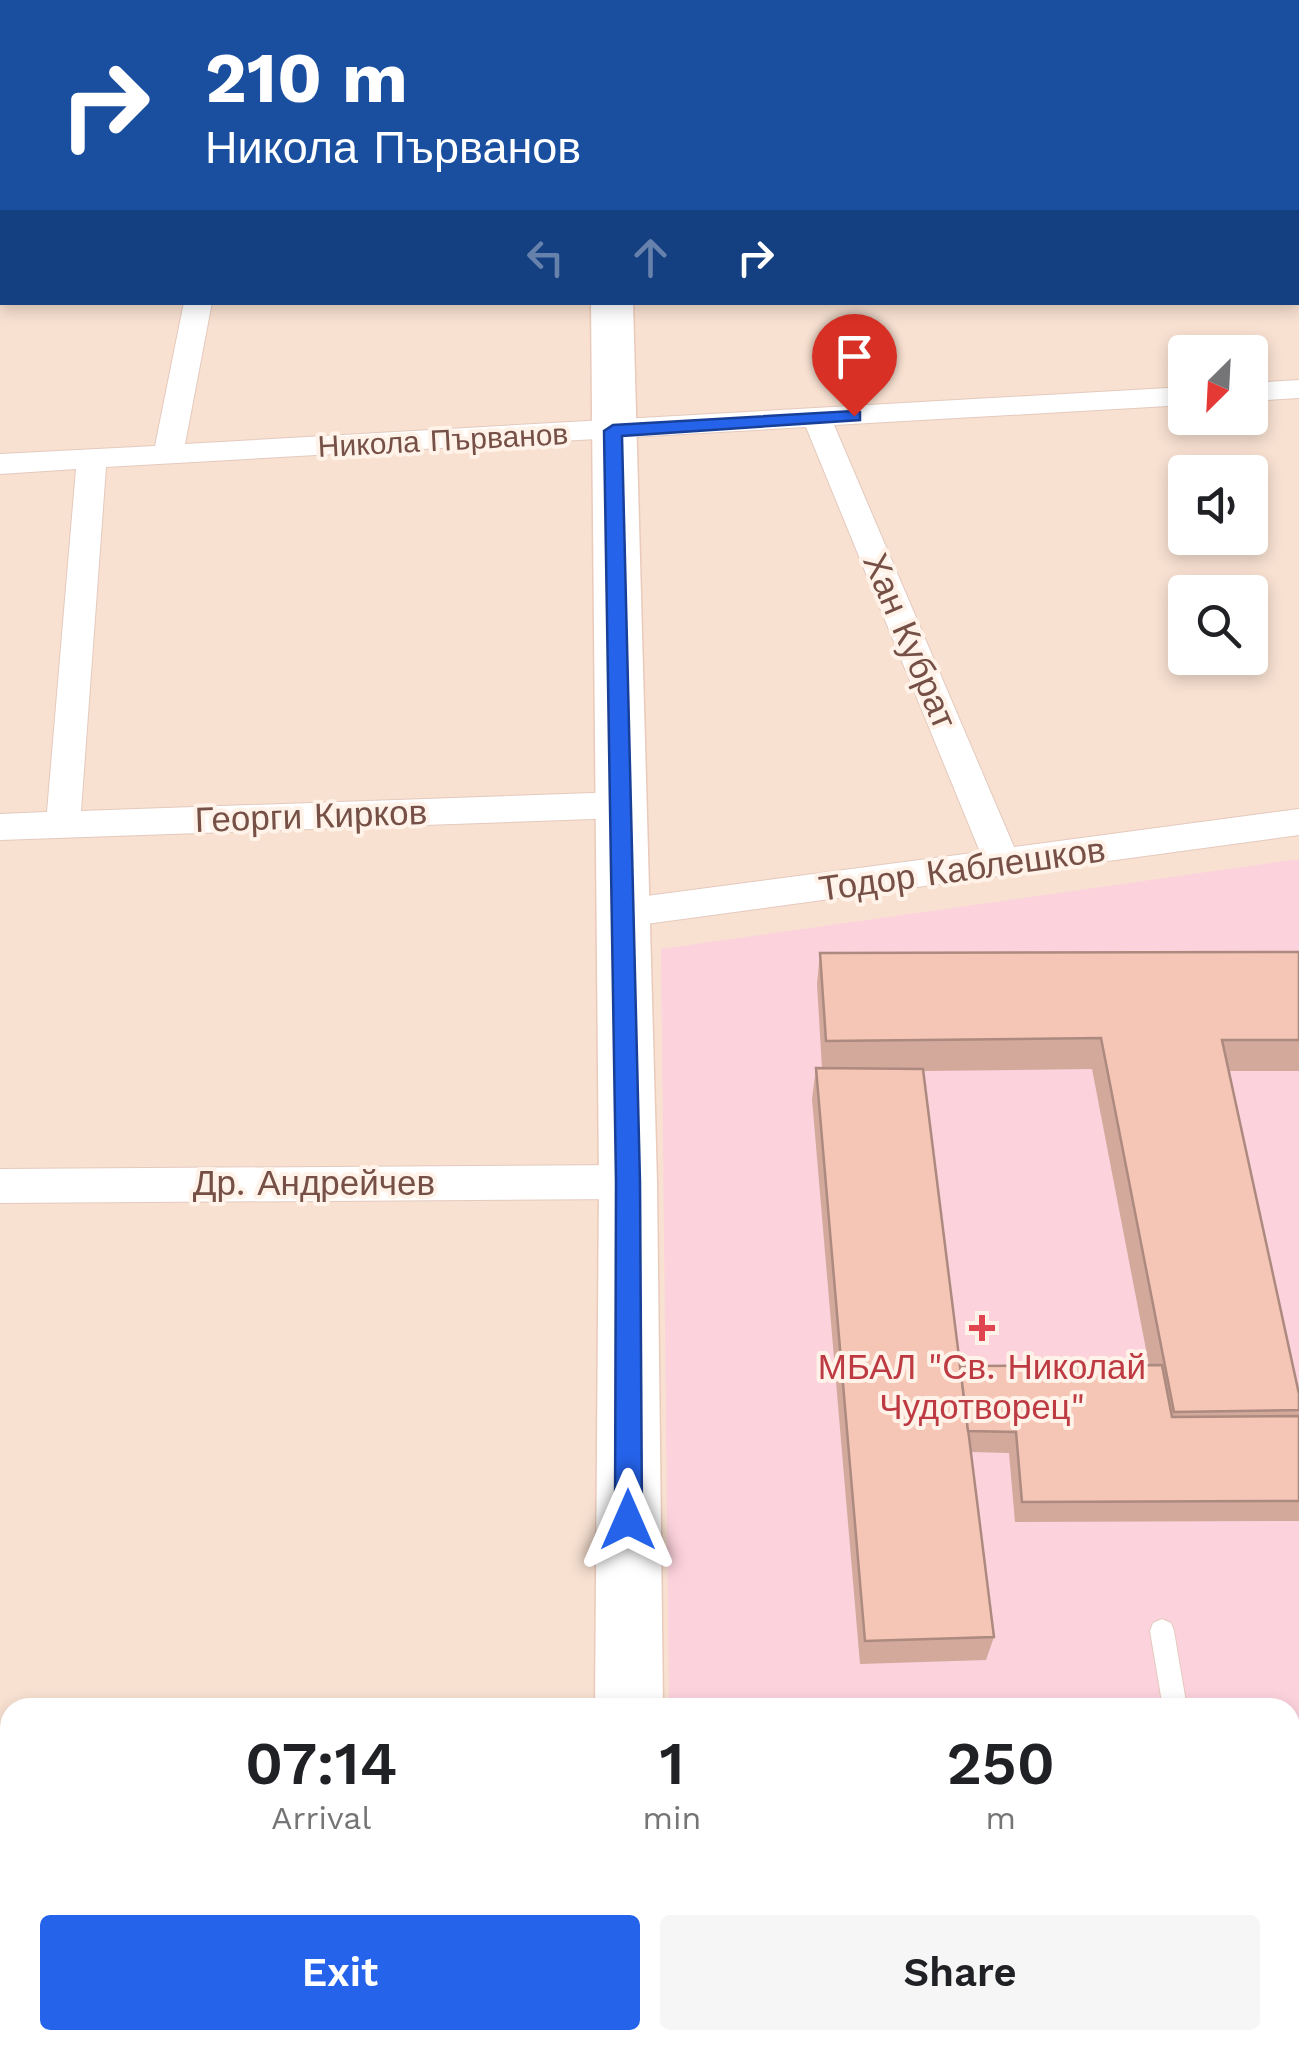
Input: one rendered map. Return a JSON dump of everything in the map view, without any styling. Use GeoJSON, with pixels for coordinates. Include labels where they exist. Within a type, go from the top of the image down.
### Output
{"type":"FeatureCollection","features":[{"type":"Feature","properties":{"kind":"street"},"geometry":{"type":"LineString","coordinates":[[168,456],[197,305]]}},
{"type":"Feature","properties":{"kind":"street"},"geometry":{"type":"LineString","coordinates":[[612,305],[628,1182],[629,1698]]}},
{"type":"Feature","properties":{"kind":"street"},"geometry":{"type":"LineString","coordinates":[[1268,391],[1299,389]]}},
{"type":"Feature","properties":{"kind":"street","name":"Никола Първанов"},"geometry":{"type":"LineString","coordinates":[[0,464],[1168,397]]}},
{"type":"Feature","properties":{"kind":"street","name":"Хан Кубрат"},"geometry":{"type":"LineString","coordinates":[[817,418],[1003,864]]}},
{"type":"Feature","properties":{"kind":"street"},"geometry":{"type":"LineString","coordinates":[[63,824],[92,459]]}},
{"type":"Feature","properties":{"kind":"street","name":"Георги Кирков"},"geometry":{"type":"LineString","coordinates":[[0,827],[622,805]]}},
{"type":"Feature","properties":{"kind":"street","name":"Тодор Каблешков"},"geometry":{"type":"LineString","coordinates":[[624,913],[1299,822]]}},
{"type":"Feature","properties":{"kind":"street","name":"Др. Андрейчев"},"geometry":{"type":"LineString","coordinates":[[0,1186],[628,1182]]}},
{"type":"Feature","properties":{"kind":"lane"},"geometry":{"type":"LineString","coordinates":[[1162,1631],[1172,1698]]}},
{"type":"Feature","properties":{"kind":"shaded area"},"geometry":{"type":"Polygon","coordinates":[[[0,305],[1299,305],[1299,1698],[0,1698],[0,305]]]}},
{"type":"Feature","properties":{"kind":"shaded area","name":"МБАЛ \"Св. Николай Чудотворец\""},"geometry":{"type":"Polygon","coordinates":[[[1299,859],[1299,1698],[669,1698],[661,949],[1299,859]]]}},
{"type":"Feature","properties":{"kind":"building"},"geometry":{"type":"Polygon","coordinates":[[[1299,952],[1299,1040],[1222,1040],[1299,1394],[1299,1410],[1174,1412],[1101,1038],[826,1041],[820,953],[1299,952]]]}},
{"type":"Feature","properties":{"kind":"building"},"geometry":{"type":"Polygon","coordinates":[[[816,1068],[923,1069],[994,1637],[865,1641],[816,1068]]]}},
{"type":"Feature","properties":{"kind":"building"},"geometry":{"type":"Polygon","coordinates":[[[1162,1365],[1172,1417],[1299,1416],[1299,1501],[1022,1502],[1016,1432],[968,1431],[960,1366],[1162,1365]]]}},
{"type":"Feature","properties":{"kind":"place","name":"МБАЛ \"Св. Николай Чудотворец\""},"geometry":{"type":"Point","coordinates":[982,1328]}},
{"type":"Feature","properties":{"kind":"route"},"geometry":{"type":"LineString","coordinates":[[628,1520],[628,1182],[613,431],[854,416]]}}]}
